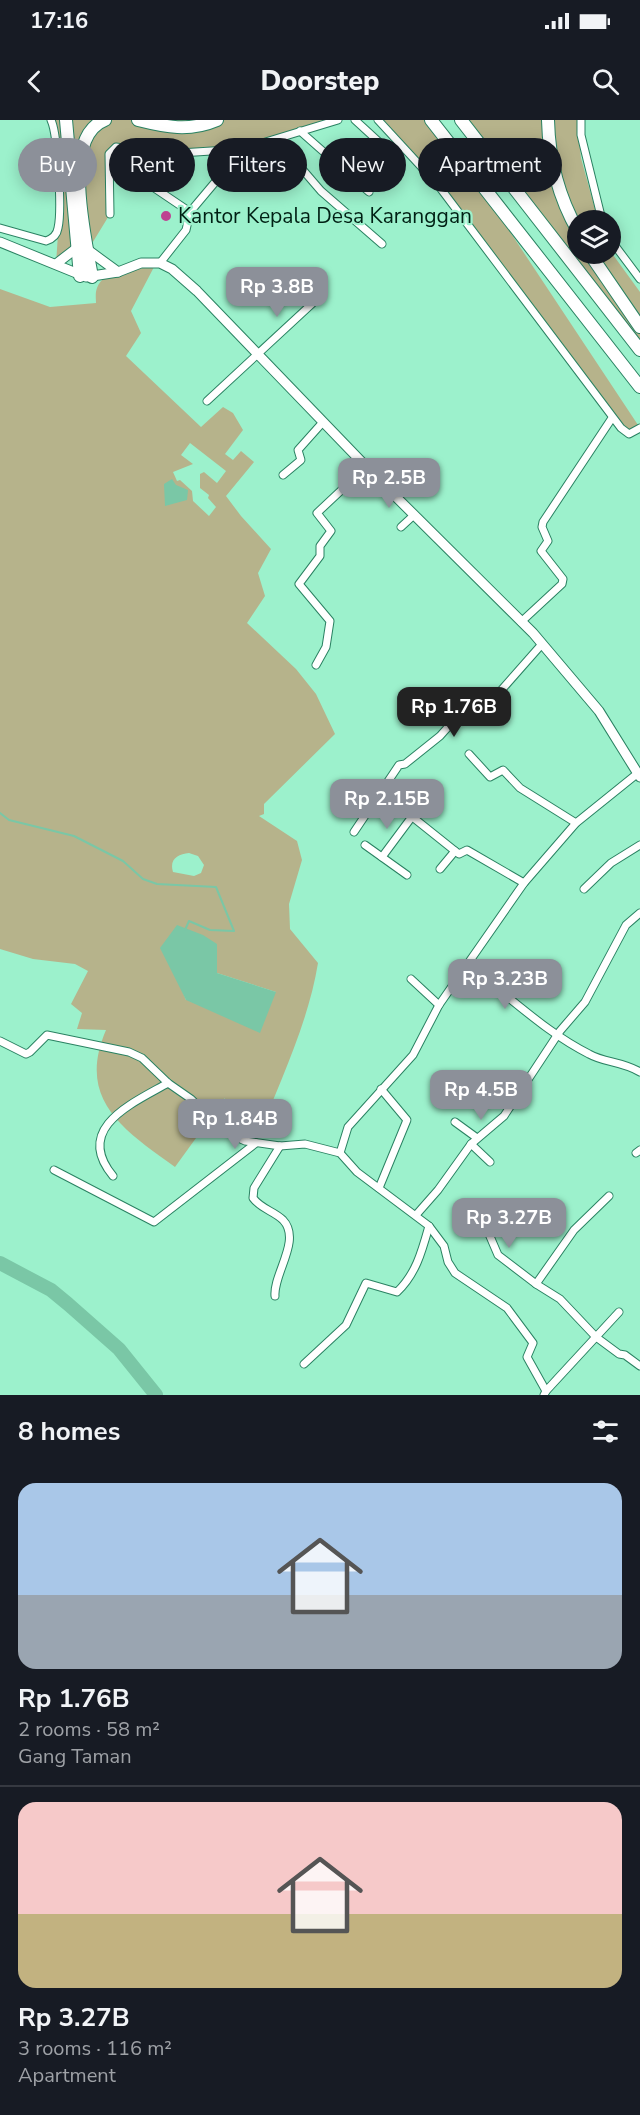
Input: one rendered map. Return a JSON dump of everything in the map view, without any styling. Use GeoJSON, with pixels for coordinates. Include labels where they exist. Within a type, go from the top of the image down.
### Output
{"type":"FeatureCollection","features":[{"type":"Feature","properties":{"kind":"highway"},"geometry":{"type":"LineString","coordinates":[[66,120],[86,276]]}},
{"type":"Feature","properties":{"kind":"highway"},"geometry":{"type":"LineString","coordinates":[[83,248],[80,155],[89,133],[105,120]]}},
{"type":"Feature","properties":{"kind":"highway"},"geometry":{"type":"LineString","coordinates":[[138,120],[175,129],[203,126],[217,120]]}},
{"type":"Feature","properties":{"kind":"highway"},"geometry":{"type":"LineString","coordinates":[[461,120],[640,350]]}},
{"type":"Feature","properties":{"kind":"highway"},"geometry":{"type":"LineString","coordinates":[[548,120],[556,184],[567,213]]}},
{"type":"Feature","properties":{"kind":"highway"},"geometry":{"type":"LineString","coordinates":[[431,121],[640,387]]}},
{"type":"Feature","properties":{"kind":"highway"},"geometry":{"type":"LineString","coordinates":[[597,264],[640,327]]}},
{"type":"Feature","properties":{"kind":"street"},"geometry":{"type":"LineString","coordinates":[[0,228],[46,241],[52,238],[58,230],[60,204],[51,120]]}},
{"type":"Feature","properties":{"kind":"street"},"geometry":{"type":"LineString","coordinates":[[278,138],[338,120]]}},
{"type":"Feature","properties":{"kind":"street"},"geometry":{"type":"LineString","coordinates":[[355,120],[374,138]]}},
{"type":"Feature","properties":{"kind":"street"},"geometry":{"type":"LineString","coordinates":[[378,120],[438,185],[612,418],[627,434],[640,428]]}},
{"type":"Feature","properties":{"kind":"street"},"geometry":{"type":"LineString","coordinates":[[581,120],[581,135],[600,210]]}},
{"type":"Feature","properties":{"kind":"street"},"geometry":{"type":"LineString","coordinates":[[300,131],[319,148]]}},
{"type":"Feature","properties":{"kind":"street"},"geometry":{"type":"LineString","coordinates":[[110,214],[109,154],[116,147],[164,154],[207,151]]}},
{"type":"Feature","properties":{"kind":"street"},"geometry":{"type":"LineString","coordinates":[[307,175],[321,191],[382,244]]}},
{"type":"Feature","properties":{"kind":"street"},"geometry":{"type":"LineString","coordinates":[[160,192],[190,212]]}},
{"type":"Feature","properties":{"kind":"street"},"geometry":{"type":"LineString","coordinates":[[160,263],[186,230],[190,212],[207,192]]}},
{"type":"Feature","properties":{"kind":"street"},"geometry":{"type":"LineString","coordinates":[[0,242],[86,276],[118,272],[141,263],[160,263],[172,269],[197,291],[366,467],[542,644],[598,711],[639,775],[576,822],[524,883],[439,1005],[412,1056],[348,1127],[340,1153]]}},
{"type":"Feature","properties":{"kind":"street"},"geometry":{"type":"LineString","coordinates":[[56,264],[83,248],[118,272]]}},
{"type":"Feature","properties":{"kind":"street"},"geometry":{"type":"LineString","coordinates":[[621,254],[640,279]]}},
{"type":"Feature","properties":{"kind":"street"},"geometry":{"type":"LineString","coordinates":[[207,401],[315,301]]}},
{"type":"Feature","properties":{"kind":"street"},"geometry":{"type":"LineString","coordinates":[[521,622],[562,584],[562,579],[541,551],[548,541],[543,522],[612,418]]}},
{"type":"Feature","properties":{"kind":"street"},"geometry":{"type":"LineString","coordinates":[[283,475],[301,459],[298,450],[323,422]]}},
{"type":"Feature","properties":{"kind":"street"},"geometry":{"type":"LineString","coordinates":[[316,664],[326,647],[330,622],[299,583],[320,556],[320,546],[331,531],[317,513],[366,467]]}},
{"type":"Feature","properties":{"kind":"street"},"geometry":{"type":"LineString","coordinates":[[401,527],[414,514]]}},
{"type":"Feature","properties":{"kind":"street"},"geometry":{"type":"LineString","coordinates":[[354,832],[399,765],[405,764],[440,736],[471,700],[477,698],[490,703],[542,644]]}},
{"type":"Feature","properties":{"kind":"street"},"geometry":{"type":"LineString","coordinates":[[469,754],[489,776],[503,770],[520,788],[576,822]]}},
{"type":"Feature","properties":{"kind":"street"},"geometry":{"type":"LineString","coordinates":[[380,791],[454,851],[460,854],[468,850],[524,883]]}},
{"type":"Feature","properties":{"kind":"street"},"geometry":{"type":"LineString","coordinates":[[382,857],[411,818]]}},
{"type":"Feature","properties":{"kind":"street"},"geometry":{"type":"LineString","coordinates":[[365,845],[407,875]]}},
{"type":"Feature","properties":{"kind":"street"},"geometry":{"type":"LineString","coordinates":[[584,889],[611,863],[640,845]]}},
{"type":"Feature","properties":{"kind":"street"},"geometry":{"type":"LineString","coordinates":[[440,869],[454,851]]}},
{"type":"Feature","properties":{"kind":"street"},"geometry":{"type":"LineString","coordinates":[[416,1215],[471,1144],[495,1127],[504,1116],[558,1035],[585,1002],[626,925],[640,913]]}},
{"type":"Feature","properties":{"kind":"street"},"geometry":{"type":"LineString","coordinates":[[466,965],[508,995],[527,1014],[558,1035],[589,1054],[621,1062],[640,1072]]}},
{"type":"Feature","properties":{"kind":"street"},"geometry":{"type":"LineString","coordinates":[[411,979],[439,1005]]}},
{"type":"Feature","properties":{"kind":"street"},"geometry":{"type":"LineString","coordinates":[[0,1041],[26,1054],[47,1035],[129,1052],[142,1058],[168,1083],[191,1099],[223,1131],[256,1143],[280,1146],[305,1144],[340,1153],[379,1188],[429,1227],[444,1246],[448,1262],[457,1275],[490,1295],[517,1320],[532,1342],[527,1357],[545,1393],[619,1312]]}},
{"type":"Feature","properties":{"kind":"street"},"geometry":{"type":"LineString","coordinates":[[113,1176],[104,1166],[100,1154],[100,1142],[105,1127],[119,1113],[168,1083]]}},
{"type":"Feature","properties":{"kind":"street"},"geometry":{"type":"LineString","coordinates":[[379,1188],[407,1120],[381,1089]]}},
{"type":"Feature","properties":{"kind":"street"},"geometry":{"type":"LineString","coordinates":[[455,1122],[477,1138]]}},
{"type":"Feature","properties":{"kind":"street"},"geometry":{"type":"LineString","coordinates":[[54,1170],[154,1222],[256,1143]]}},
{"type":"Feature","properties":{"kind":"street"},"geometry":{"type":"LineString","coordinates":[[471,1144],[490,1162]]}},
{"type":"Feature","properties":{"kind":"street"},"geometry":{"type":"LineString","coordinates":[[275,1296],[274,1287],[287,1251],[289,1230],[284,1221],[259,1206],[253,1198],[254,1188],[280,1146]]}},
{"type":"Feature","properties":{"kind":"street"},"geometry":{"type":"LineString","coordinates":[[536,1284],[574,1230],[609,1196]]}},
{"type":"Feature","properties":{"kind":"street"},"geometry":{"type":"LineString","coordinates":[[492,1205],[481,1224],[489,1234],[497,1255],[560,1299],[596,1337],[640,1366]]}},
{"type":"Feature","properties":{"kind":"street"},"geometry":{"type":"LineString","coordinates":[[304,1364],[346,1325],[366,1282],[397,1292],[404,1286],[415,1270],[429,1227]]}},
{"type":"Feature","properties":{"kind":"shaded area"},"geometry":{"type":"Polygon","coordinates":[[[52,120],[338,120],[279,138],[207,138],[207,152],[195,152],[195,138],[109,138],[110,214],[88,250],[83,192],[97,192],[97,138],[54,138],[52,120]]]}},
{"type":"Feature","properties":{"kind":"shaded area"},"geometry":{"type":"Polygon","coordinates":[[[378,120],[429,120],[444,138],[418,138],[418,163],[406,150],[406,138],[395,138],[378,120]]]}},
{"type":"Feature","properties":{"kind":"shaded area"},"geometry":{"type":"Polygon","coordinates":[[[461,120],[577,120],[581,158],[595,210],[567,210],[567,256],[517,192],[562,192],[562,138],[475,138],[461,120]]]}},
{"type":"Feature","properties":{"kind":"shaded area"},"geometry":{"type":"Polygon","coordinates":[[[59,192],[73,192],[78,247],[56,264],[59,192]]]}},
{"type":"Feature","properties":{"kind":"shaded area"},"geometry":{"type":"Polygon","coordinates":[[[443,192],[484,192],[640,428],[629,434],[443,192]]]}},
{"type":"Feature","properties":{"kind":"shaded area"},"geometry":{"type":"Polygon","coordinates":[[[573,264],[620,264],[640,292],[640,350],[573,264]]]}},
{"type":"Feature","properties":{"kind":"shaded area"},"geometry":{"type":"Polygon","coordinates":[[[154,267],[131,311],[141,333],[126,356],[201,427],[223,407],[233,413],[243,430],[225,454],[233,460],[241,451],[254,462],[226,496],[271,549],[258,573],[265,596],[247,623],[296,669],[316,694],[335,734],[264,804],[264,814],[259,816],[297,841],[302,860],[289,904],[290,929],[318,963],[307,1009],[292,1054],[256,1143],[223,1131],[225,1098],[175,1167],[123,1126],[110,1111],[101,1094],[97,1076],[98,1054],[106,1030],[77,1029],[82,1013],[71,1004],[88,971],[75,964],[33,959],[0,949],[0,289],[50,307],[96,303],[97,288],[106,277],[122,271],[154,267]],[[190,443],[181,455],[193,464],[173,472],[177,481],[180,480],[192,491],[193,501],[209,516],[216,507],[208,498],[209,495],[200,488],[200,474],[204,472],[217,483],[226,471],[190,443]],[[185,854],[173,861],[173,872],[194,876],[201,873],[204,865],[198,856],[185,854]],[[217,944],[176,975],[186,1000],[276,992],[217,973],[217,944]]]}},
{"type":"Feature","properties":{"kind":"shaded area"},"geometry":{"type":"Polygon","coordinates":[[[172,479],[176,485],[188,490],[187,500],[165,506],[164,484],[172,479]]]}},
{"type":"Feature","properties":{"kind":"shaded area"},"geometry":{"type":"Polygon","coordinates":[[[177,925],[203,935],[217,944],[217,973],[276,992],[260,1033],[186,1000],[160,948],[177,925]]]}},
{"type":"Feature","properties":{"kind":"waterway"},"geometry":{"type":"LineString","coordinates":[[0,813],[9,820],[74,836],[123,861],[143,879],[157,884],[216,887],[234,931],[210,930],[189,921],[185,930]]}},
{"type":"Feature","properties":{"kind":"waterway"},"geometry":{"type":"LineString","coordinates":[[0,1263],[51,1290],[68,1304],[119,1349],[156,1395]]}},
{"type":"Feature","properties":{"kind":"place","name":"Kantor Kepala Desa Karanggan"},"geometry":{"type":"Point","coordinates":[166,216]}}]}
